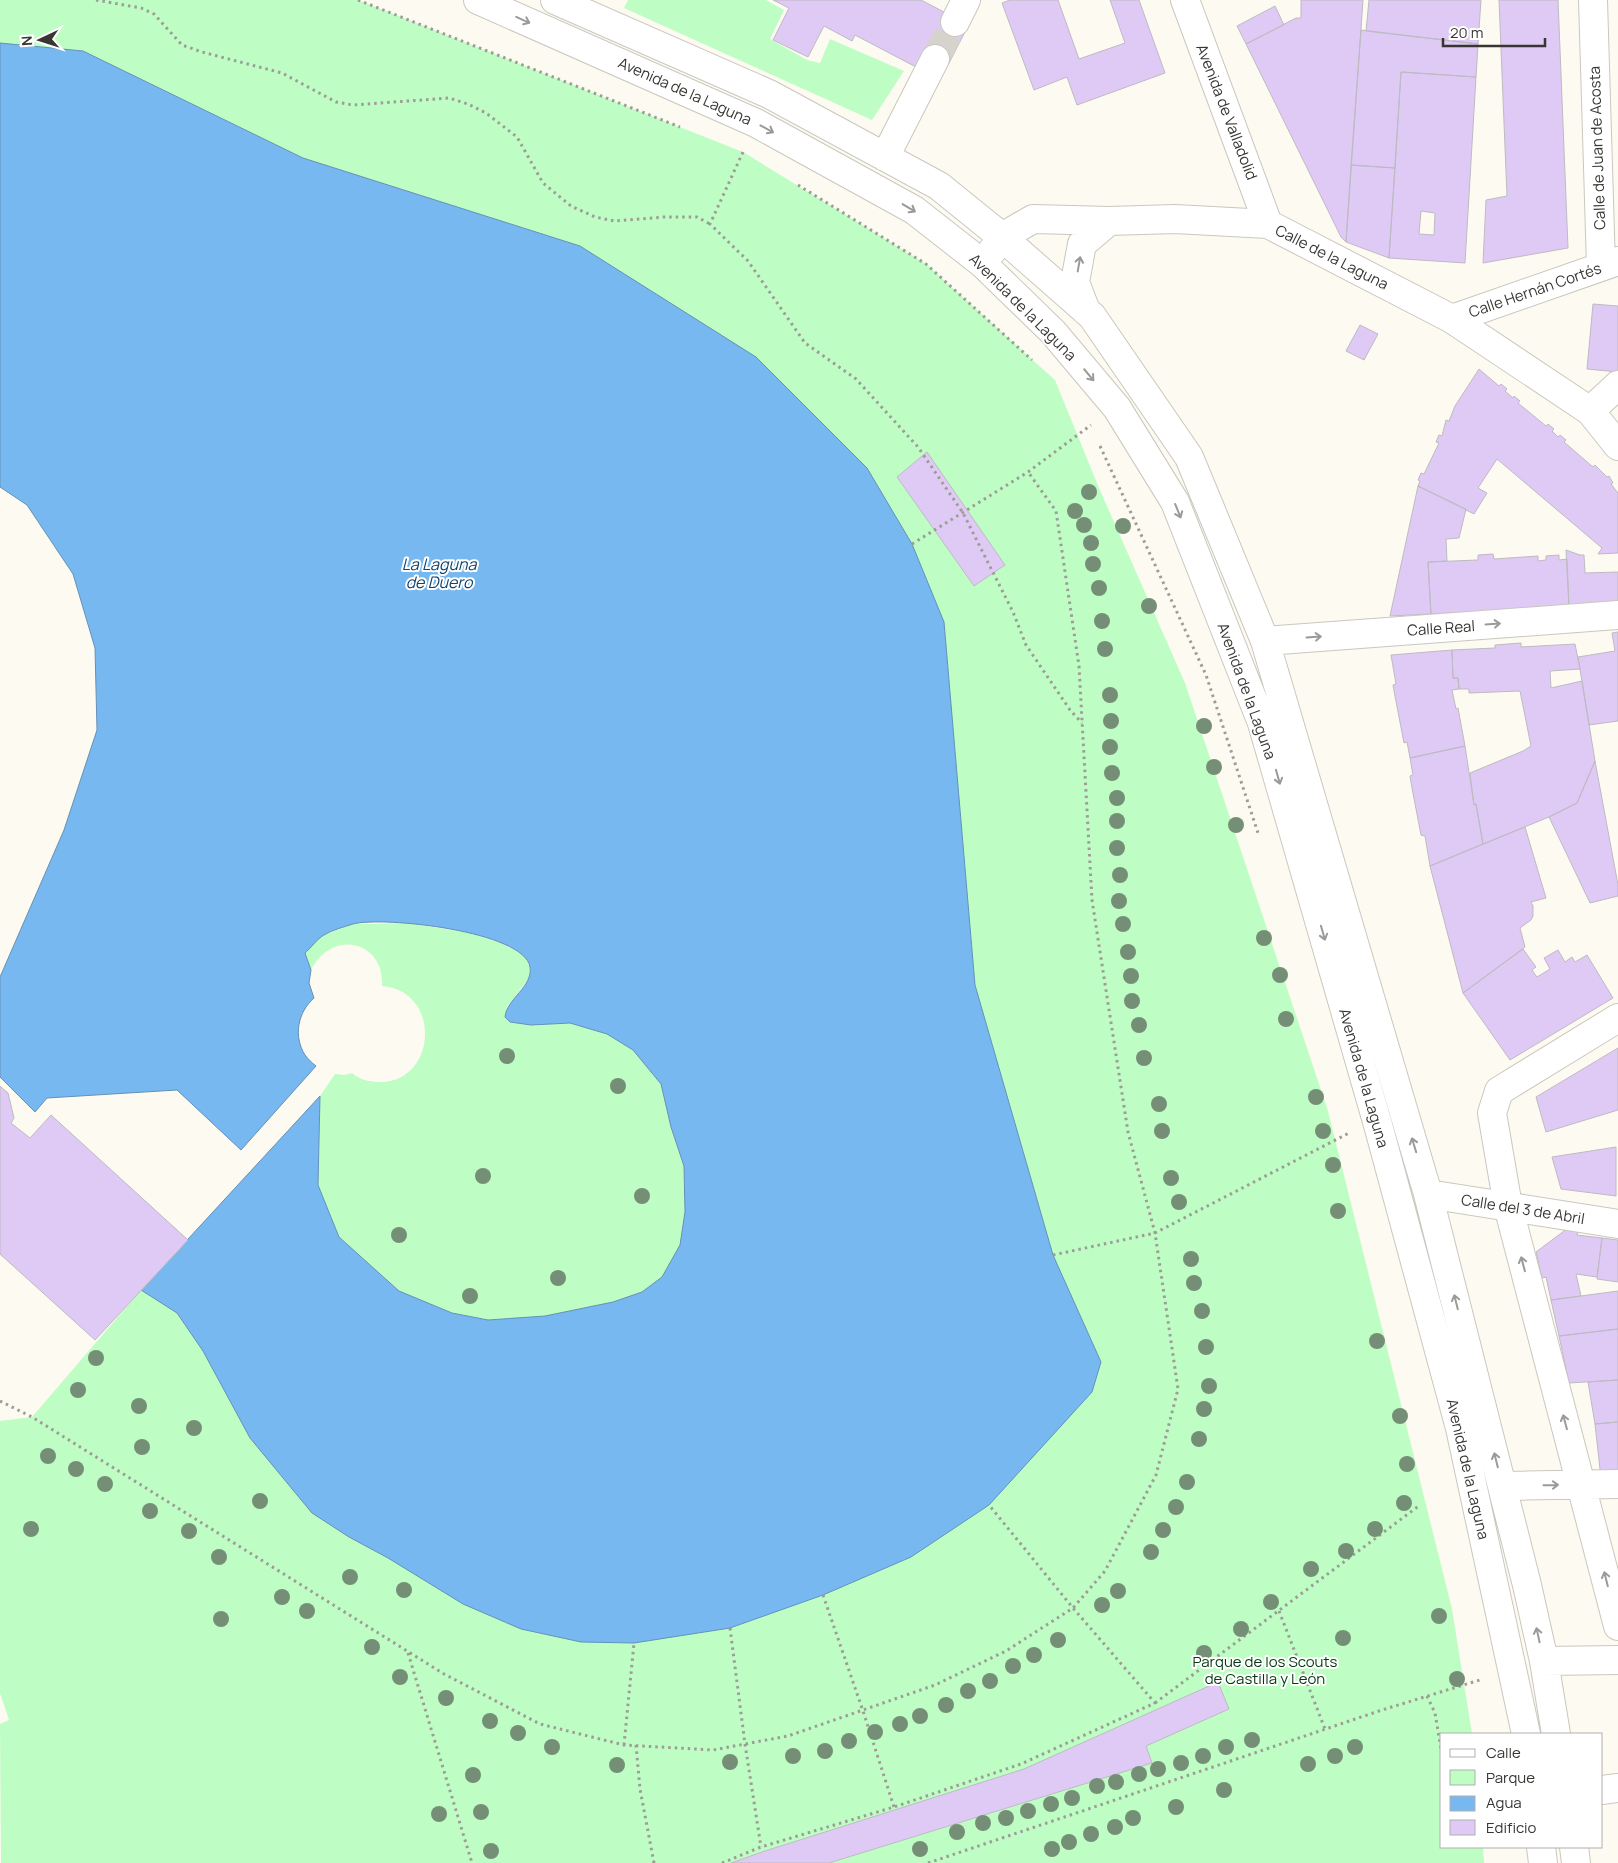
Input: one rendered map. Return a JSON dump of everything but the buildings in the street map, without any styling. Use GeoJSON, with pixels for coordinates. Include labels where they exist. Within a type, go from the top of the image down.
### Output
{"type":"FeatureCollection","features":[{"type":"Feature","properties":{"kind":"street","name":"Avenida de la Laguna"},"geometry":{"type":"LineString","coordinates":[[478,0],[756,123],[914,210],[983,264],[1052,332],[1117,408],[1175,502],[1262,723],[1378,1125],[1460,1428],[1526,1733]]}},
{"type":"Feature","properties":{"kind":"street","name":"Avenida de la Laguna"},"geometry":{"type":"LineString","coordinates":[[555,0],[769,94],[939,186],[1002,237],[1092,316],[1189,457],[1265,641],[1428,1194],[1544,1660],[1556,1733]]}},
{"type":"Feature","properties":{"kind":"street","name":"Avenida de Valladolid"},"geometry":{"type":"LineString","coordinates":[[1185,0],[1268,224]]}},
{"type":"Feature","properties":{"kind":"street","name":"Calle de Juan de Acosta"},"geometry":{"type":"LineString","coordinates":[[1593,0],[1610,264]]}},
{"type":"Feature","properties":{"kind":"street"},"geometry":{"type":"LineString","coordinates":[[885,157],[935,59]]}},
{"type":"Feature","properties":{"kind":"street","name":"Calle de la Laguna"},"geometry":{"type":"LineString","coordinates":[[983,264],[1002,237],[1033,219],[1109,221],[1176,219],[1268,224],[1452,319],[1590,411],[1618,446]]}},
{"type":"Feature","properties":{"kind":"street"},"geometry":{"type":"LineString","coordinates":[[1086,311],[1075,282],[1082,244],[1109,221]]}},
{"type":"Feature","properties":{"kind":"street","name":"Calle Hernán Cortés"},"geometry":{"type":"LineString","coordinates":[[1452,319],[1610,264]]}},
{"type":"Feature","properties":{"kind":"street"},"geometry":{"type":"LineString","coordinates":[[1590,411],[1618,385]]}},
{"type":"Feature","properties":{"kind":"street","name":"Calle Real"},"geometry":{"type":"LineString","coordinates":[[1265,641],[1618,615]]}},
{"type":"Feature","properties":{"kind":"street"},"geometry":{"type":"LineString","coordinates":[[1618,1018],[1499,1091],[1492,1113],[1508,1206],[1618,1626]]}},
{"type":"Feature","properties":{"kind":"street","name":"Calle del 3 de Abril"},"geometry":{"type":"LineString","coordinates":[[1428,1194],[1618,1224]]}},
{"type":"Feature","properties":{"kind":"street"},"geometry":{"type":"LineString","coordinates":[[1502,1486],[1618,1484]]}},
{"type":"Feature","properties":{"kind":"street"},"geometry":{"type":"LineString","coordinates":[[1544,1660],[1618,1660]]}},
{"type":"Feature","properties":{"kind":"street"},"geometry":{"type":"LineString","coordinates":[[1603,1790],[1618,1788]]}},
{"type":"Feature","properties":{"kind":"street"},"geometry":{"type":"LineString","coordinates":[[1541,1848],[1543,1863]]}},
{"type":"Feature","properties":{"kind":"street"},"geometry":{"type":"LineString","coordinates":[[1574,1848],[1576,1863]]}},
{"type":"Feature","properties":{"kind":"path"},"geometry":{"type":"LineString","coordinates":[[96,0],[141,8],[154,14],[182,44],[202,52],[282,73],[336,102],[352,105],[449,98],[468,104],[486,113],[516,137],[543,183],[571,206],[595,217],[615,221],[664,217],[697,217],[710,224],[748,261],[805,343],[856,379],[918,448],[964,513],[1013,612],[1026,645],[1070,710],[1082,724]]}},
{"type":"Feature","properties":{"kind":"path"},"geometry":{"type":"LineString","coordinates":[[358,0],[688,130]]}},
{"type":"Feature","properties":{"kind":"path"},"geometry":{"type":"LineString","coordinates":[[734,148],[752,157]]}},
{"type":"Feature","properties":{"kind":"path"},"geometry":{"type":"LineString","coordinates":[[710,224],[743,152]]}},
{"type":"Feature","properties":{"kind":"path"},"geometry":{"type":"LineString","coordinates":[[793,182],[926,264],[1033,361]]}},
{"type":"Feature","properties":{"kind":"path"},"geometry":{"type":"LineString","coordinates":[[1085,418],[1093,431]]}},
{"type":"Feature","properties":{"kind":"path"},"geometry":{"type":"LineString","coordinates":[[912,544],[1028,472],[1098,421]]}},
{"type":"Feature","properties":{"kind":"path"},"geometry":{"type":"LineString","coordinates":[[1097,439],[1206,674],[1262,845]]}},
{"type":"Feature","properties":{"kind":"path"},"geometry":{"type":"LineString","coordinates":[[0,1400],[32,1417],[444,1674],[540,1724],[624,1745],[713,1750],[788,1736],[935,1685],[1006,1651],[1073,1608],[1105,1571],[1156,1475],[1178,1389],[1155,1233],[1128,1132],[1092,900],[1079,666],[1056,511],[1028,472]]}},
{"type":"Feature","properties":{"kind":"path"},"geometry":{"type":"LineString","coordinates":[[1053,1255],[1155,1233],[1356,1130]]}},
{"type":"Feature","properties":{"kind":"path"},"geometry":{"type":"LineString","coordinates":[[989,1505],[1073,1608],[1155,1703]]}},
{"type":"Feature","properties":{"kind":"path"},"geometry":{"type":"LineString","coordinates":[[722,1863],[761,1846],[894,1807],[1021,1764],[1155,1703],[1420,1505]]}},
{"type":"Feature","properties":{"kind":"path"},"geometry":{"type":"LineString","coordinates":[[823,1595],[894,1807]]}},
{"type":"Feature","properties":{"kind":"path"},"geometry":{"type":"LineString","coordinates":[[1278,1611],[1324,1730]]}},
{"type":"Feature","properties":{"kind":"path"},"geometry":{"type":"LineString","coordinates":[[730,1628],[761,1846]]}},
{"type":"Feature","properties":{"kind":"path"},"geometry":{"type":"LineString","coordinates":[[624,1745],[634,1643]]}},
{"type":"Feature","properties":{"kind":"path"},"geometry":{"type":"LineString","coordinates":[[408,1653],[472,1863]]}},
{"type":"Feature","properties":{"kind":"path"},"geometry":{"type":"LineString","coordinates":[[928,1863],[1324,1730],[1490,1677]]}},
{"type":"Feature","properties":{"kind":"path"},"geometry":{"type":"LineString","coordinates":[[1427,1696],[1435,1713],[1440,1743]]}},
{"type":"Feature","properties":{"kind":"path"},"geometry":{"type":"LineString","coordinates":[[636,1745],[640,1788],[654,1863]]}},
{"type":"Feature","properties":{"kind":"green space","name":"Parque de los Scouts de Castilla y León"},"geometry":{"type":"Polygon","coordinates":[[[0,0],[358,0],[743,152],[926,264],[1055,380],[1099,488],[1185,683],[1328,1111],[1452,1609],[1472,1733],[1440,1733],[1440,1848],[1483,1848],[1484,1863],[1,1863],[0,1724],[9,1720],[0,1693],[0,1421],[32,1417],[141,1290],[177,1313],[203,1351],[250,1438],[349,1537],[388,1558],[731,1628],[823,1595],[911,1557],[1092,1392],[1101,1362],[1053,1255],[975,985],[954,743],[580,246],[303,158],[83,51],[0,43],[0,0]]]}},
{"type":"Feature","properties":{"kind":"green space"},"geometry":{"type":"Polygon","coordinates":[[[628,0],[766,0],[784,10],[770,39],[807,60],[820,63],[830,39],[904,71],[872,120],[624,8],[628,0]]]}},
{"type":"Feature","properties":{"kind":"green space"},"geometry":{"type":"Polygon","coordinates":[[[409,923],[470,933],[501,943],[523,954],[530,967],[529,978],[506,1008],[531,1025],[570,1023],[607,1034],[633,1050],[661,1084],[671,1127],[684,1166],[685,1212],[680,1245],[662,1277],[642,1292],[613,1302],[545,1316],[488,1320],[452,1313],[399,1291],[339,1237],[318,1185],[320,1096],[335,1074],[344,1075],[352,1073],[362,1079],[377,1082],[400,1078],[413,1067],[422,1053],[425,1036],[423,1018],[415,1003],[401,992],[382,986],[381,971],[375,959],[366,950],[356,945],[343,945],[331,948],[320,957],[311,970],[305,953],[323,935],[354,924],[409,923]]]}},
{"type":"Feature","properties":{"kind":"water","name":"La Laguna de Duero"},"geometry":{"type":"Polygon","coordinates":[[[0,43],[83,51],[303,158],[580,246],[756,357],[867,468],[912,544],[944,622],[975,985],[1053,1255],[1101,1362],[1092,1392],[989,1505],[911,1557],[823,1595],[730,1628],[634,1643],[581,1642],[521,1629],[463,1604],[312,1513],[250,1438],[203,1351],[177,1313],[141,1290],[320,1096],[318,1185],[339,1237],[399,1291],[452,1313],[488,1320],[545,1316],[613,1302],[642,1292],[662,1277],[680,1245],[685,1212],[684,1166],[671,1127],[661,1084],[633,1050],[607,1034],[570,1023],[531,1025],[510,1022],[505,1017],[507,1010],[528,981],[530,967],[522,954],[504,944],[479,935],[450,929],[392,922],[353,924],[321,937],[305,953],[311,970],[309,983],[314,998],[304,1010],[298,1032],[301,1048],[316,1066],[241,1150],[177,1090],[47,1098],[35,1112],[0,1077],[0,977],[64,830],[97,730],[95,648],[73,574],[27,505],[0,487],[0,43]]]}},
{"type":"Feature","properties":{"kind":"tunnel"},"geometry":{"type":"LineString","coordinates":[[935,59],[955,22]]}}]}
